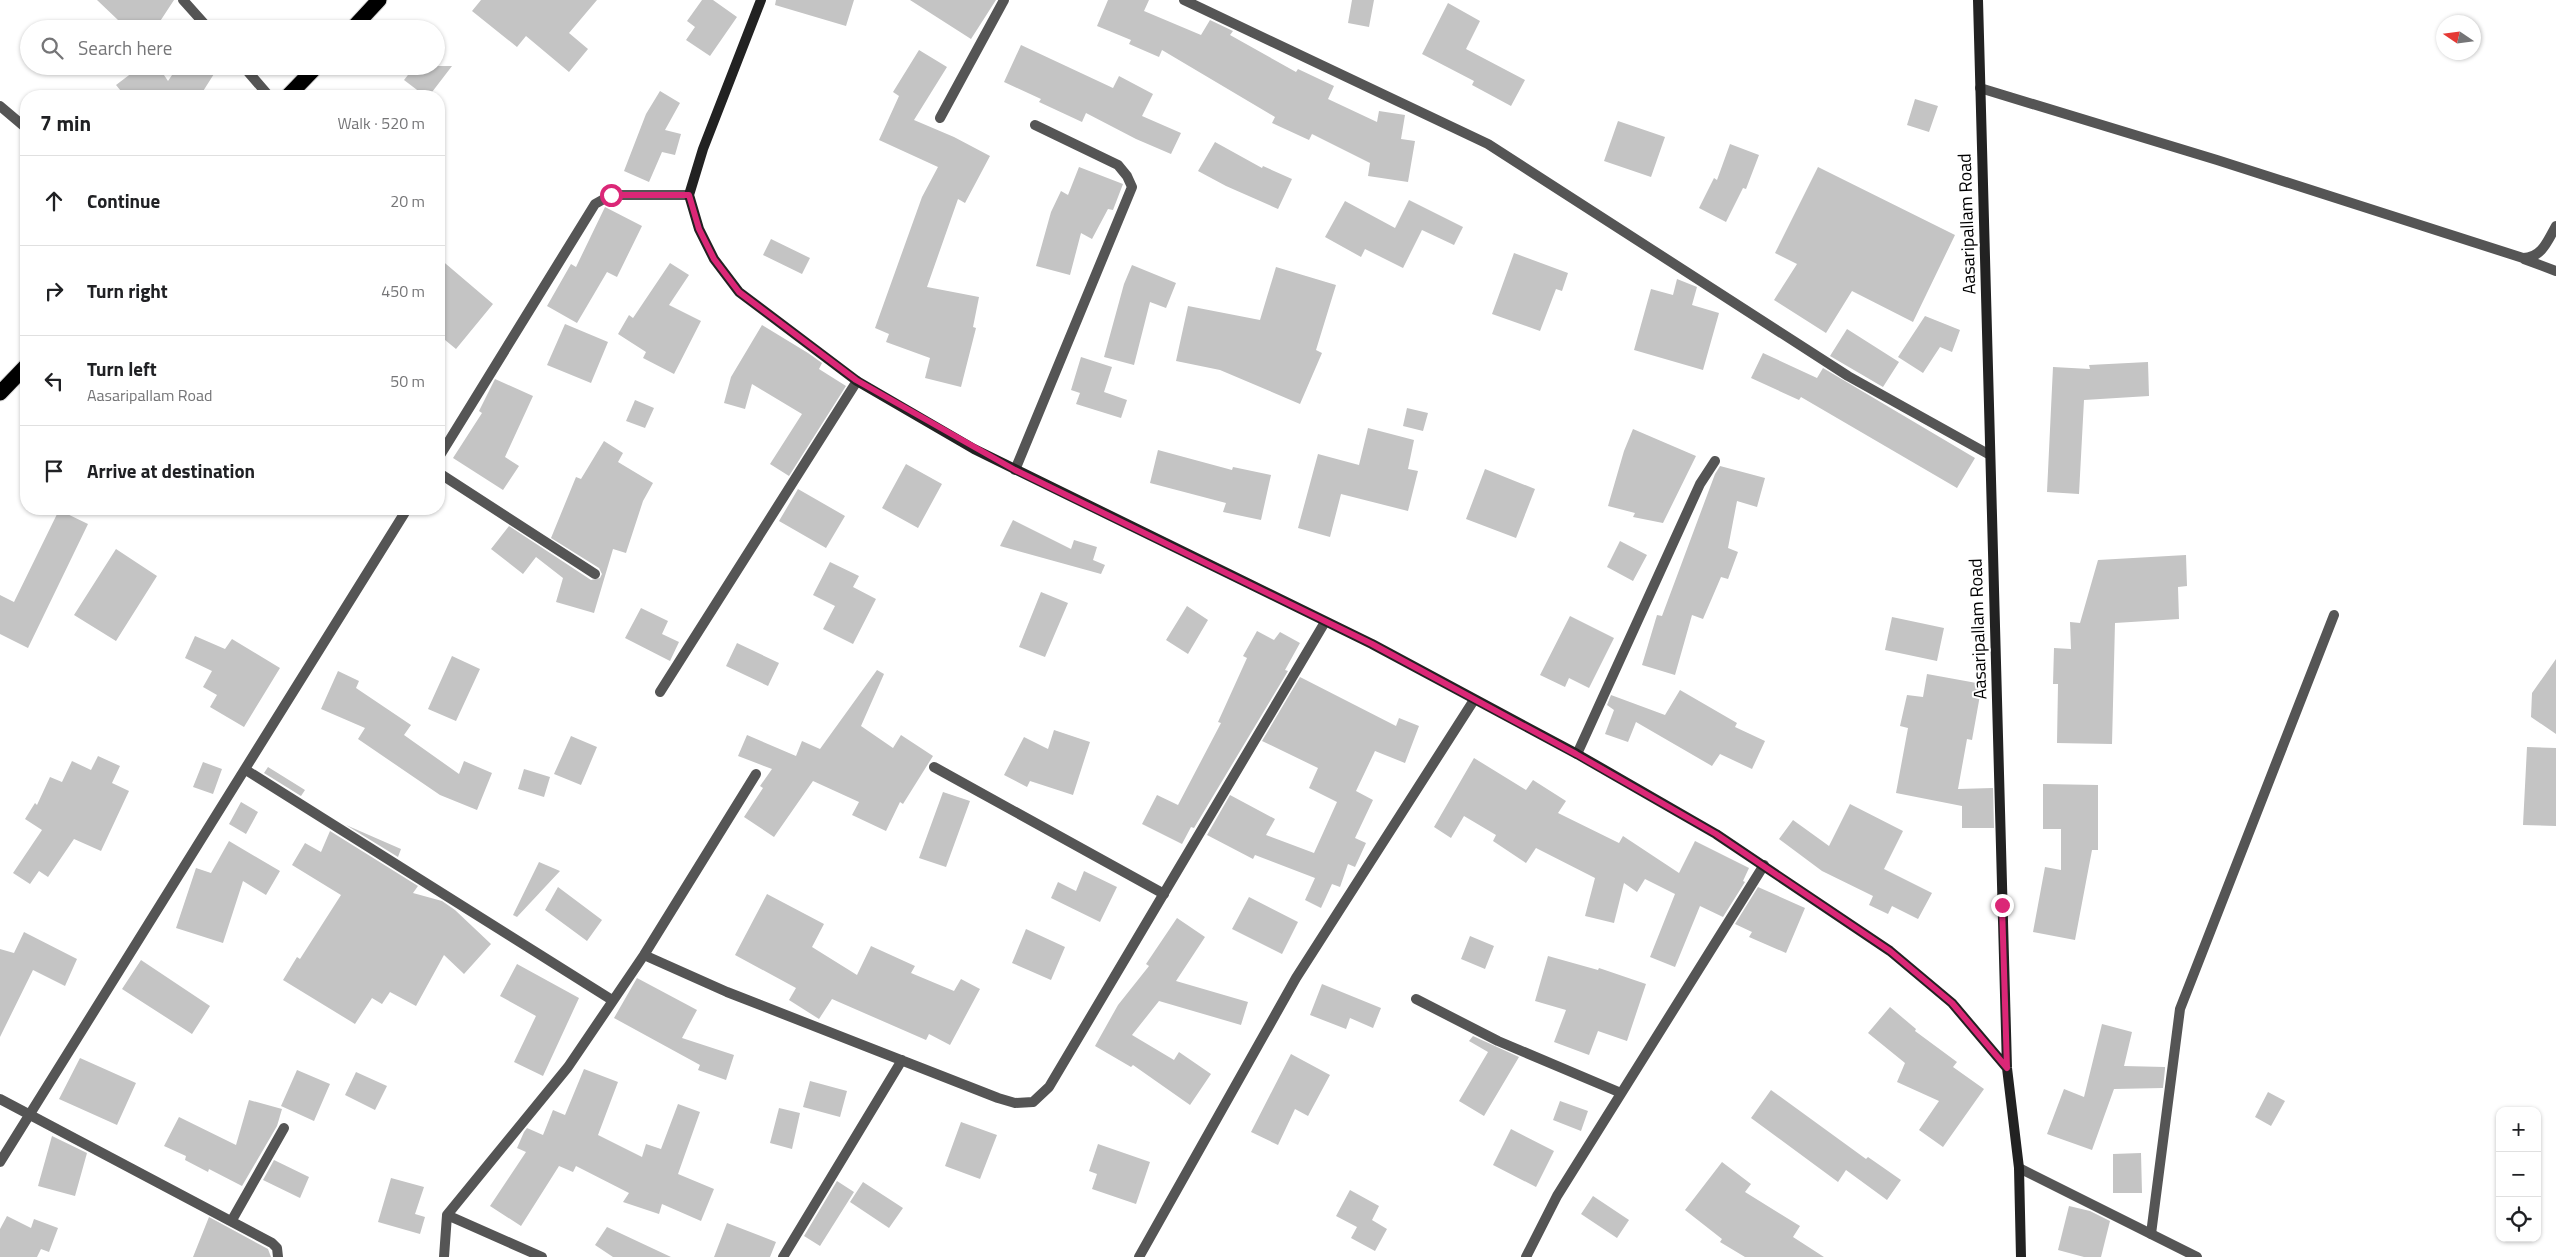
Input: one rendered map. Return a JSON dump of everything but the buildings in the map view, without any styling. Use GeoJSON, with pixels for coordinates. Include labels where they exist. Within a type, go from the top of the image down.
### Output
{"type":"FeatureCollection","features":[{"type":"Feature","properties":{"kind":"highway"},"geometry":{"type":"LineString","coordinates":[[361,20],[380,0]]}},
{"type":"Feature","properties":{"kind":"highway"},"geometry":{"type":"LineString","coordinates":[[294,90],[308,75]]}},
{"type":"Feature","properties":{"kind":"highway"},"geometry":{"type":"LineString","coordinates":[[0,393],[20,372]]}},
{"type":"Feature","properties":{"kind":"street"},"geometry":{"type":"LineString","coordinates":[[183,0],[201,20]]}},
{"type":"Feature","properties":{"kind":"street"},"geometry":{"type":"LineString","coordinates":[[761,0],[703,149],[689,195],[699,229],[714,259],[739,292],[857,381],[1015,470],[1372,644],[1576,754],[1716,834],[1890,951],[1952,1003],[2007,1068]]}},
{"type":"Feature","properties":{"kind":"street"},"geometry":{"type":"LineString","coordinates":[[940,118],[1004,0]]}},
{"type":"Feature","properties":{"kind":"street"},"geometry":{"type":"LineString","coordinates":[[1184,0],[1488,144],[1848,376],[1990,455]]}},
{"type":"Feature","properties":{"kind":"street","name":"Aasaripallam Road"},"geometry":{"type":"LineString","coordinates":[[1978,0],[2007,1068],[2019,1168],[2021,1257]]}},
{"type":"Feature","properties":{"kind":"street"},"geometry":{"type":"LineString","coordinates":[[250,75],[264,90]]}},
{"type":"Feature","properties":{"kind":"street"},"geometry":{"type":"LineString","coordinates":[[1980,88],[2217,160],[2523,258],[2556,271]]}},
{"type":"Feature","properties":{"kind":"street"},"geometry":{"type":"LineString","coordinates":[[0,106],[20,123]]}},
{"type":"Feature","properties":{"kind":"street"},"geometry":{"type":"LineString","coordinates":[[1015,470],[1132,187],[1118,164],[1036,125]]}},
{"type":"Feature","properties":{"kind":"street"},"geometry":{"type":"LineString","coordinates":[[445,447],[595,204],[601,199],[618,194],[689,195]]}},
{"type":"Feature","properties":{"kind":"street"},"geometry":{"type":"LineString","coordinates":[[2523,258],[2529,258],[2540,252],[2556,226]]}},
{"type":"Feature","properties":{"kind":"street"},"geometry":{"type":"LineString","coordinates":[[660,692],[857,381]]}},
{"type":"Feature","properties":{"kind":"street"},"geometry":{"type":"LineString","coordinates":[[1576,754],[1700,484],[1715,461]]}},
{"type":"Feature","properties":{"kind":"street"},"geometry":{"type":"LineString","coordinates":[[445,477],[595,574]]}},
{"type":"Feature","properties":{"kind":"street"},"geometry":{"type":"LineString","coordinates":[[0,1162],[403,515]]}},
{"type":"Feature","properties":{"kind":"street"},"geometry":{"type":"LineString","coordinates":[[2151,1234],[2180,1009],[2334,615]]}},
{"type":"Feature","properties":{"kind":"street"},"geometry":{"type":"LineString","coordinates":[[644,955],[727,992],[1015,1103],[1034,1102],[1049,1087],[1325,622]]}},
{"type":"Feature","properties":{"kind":"street"},"geometry":{"type":"LineString","coordinates":[[1139,1257],[1296,978],[1474,700]]}},
{"type":"Feature","properties":{"kind":"street"},"geometry":{"type":"LineString","coordinates":[[934,767],[1164,894]]}},
{"type":"Feature","properties":{"kind":"street"},"geometry":{"type":"LineString","coordinates":[[246,770],[612,1000]]}},
{"type":"Feature","properties":{"kind":"street"},"geometry":{"type":"LineString","coordinates":[[444,1257],[447,1215],[568,1068],[644,955],[756,774]]}},
{"type":"Feature","properties":{"kind":"street"},"geometry":{"type":"LineString","coordinates":[[1526,1257],[1557,1196],[1764,865]]}},
{"type":"Feature","properties":{"kind":"street"},"geometry":{"type":"LineString","coordinates":[[1416,999],[1498,1041],[1621,1093]]}},
{"type":"Feature","properties":{"kind":"street"},"geometry":{"type":"LineString","coordinates":[[783,1257],[902,1060]]}},
{"type":"Feature","properties":{"kind":"street"},"geometry":{"type":"LineString","coordinates":[[0,1099],[232,1220],[272,1243],[277,1248],[278,1257]]}},
{"type":"Feature","properties":{"kind":"street"},"geometry":{"type":"LineString","coordinates":[[232,1220],[284,1128]]}},
{"type":"Feature","properties":{"kind":"street"},"geometry":{"type":"LineString","coordinates":[[2019,1168],[2197,1257]]}},
{"type":"Feature","properties":{"kind":"street"},"geometry":{"type":"LineString","coordinates":[[447,1215],[542,1257]]}},
{"type":"Feature","properties":{"kind":"route"},"geometry":{"type":"LineString","coordinates":[[611,195],[689,195],[699,229],[714,259],[739,292],[857,381],[974,449],[1015,470],[1372,644],[1576,754],[1716,834],[1890,951],[1952,1003],[2007,1068],[2002,905]]}}]}
